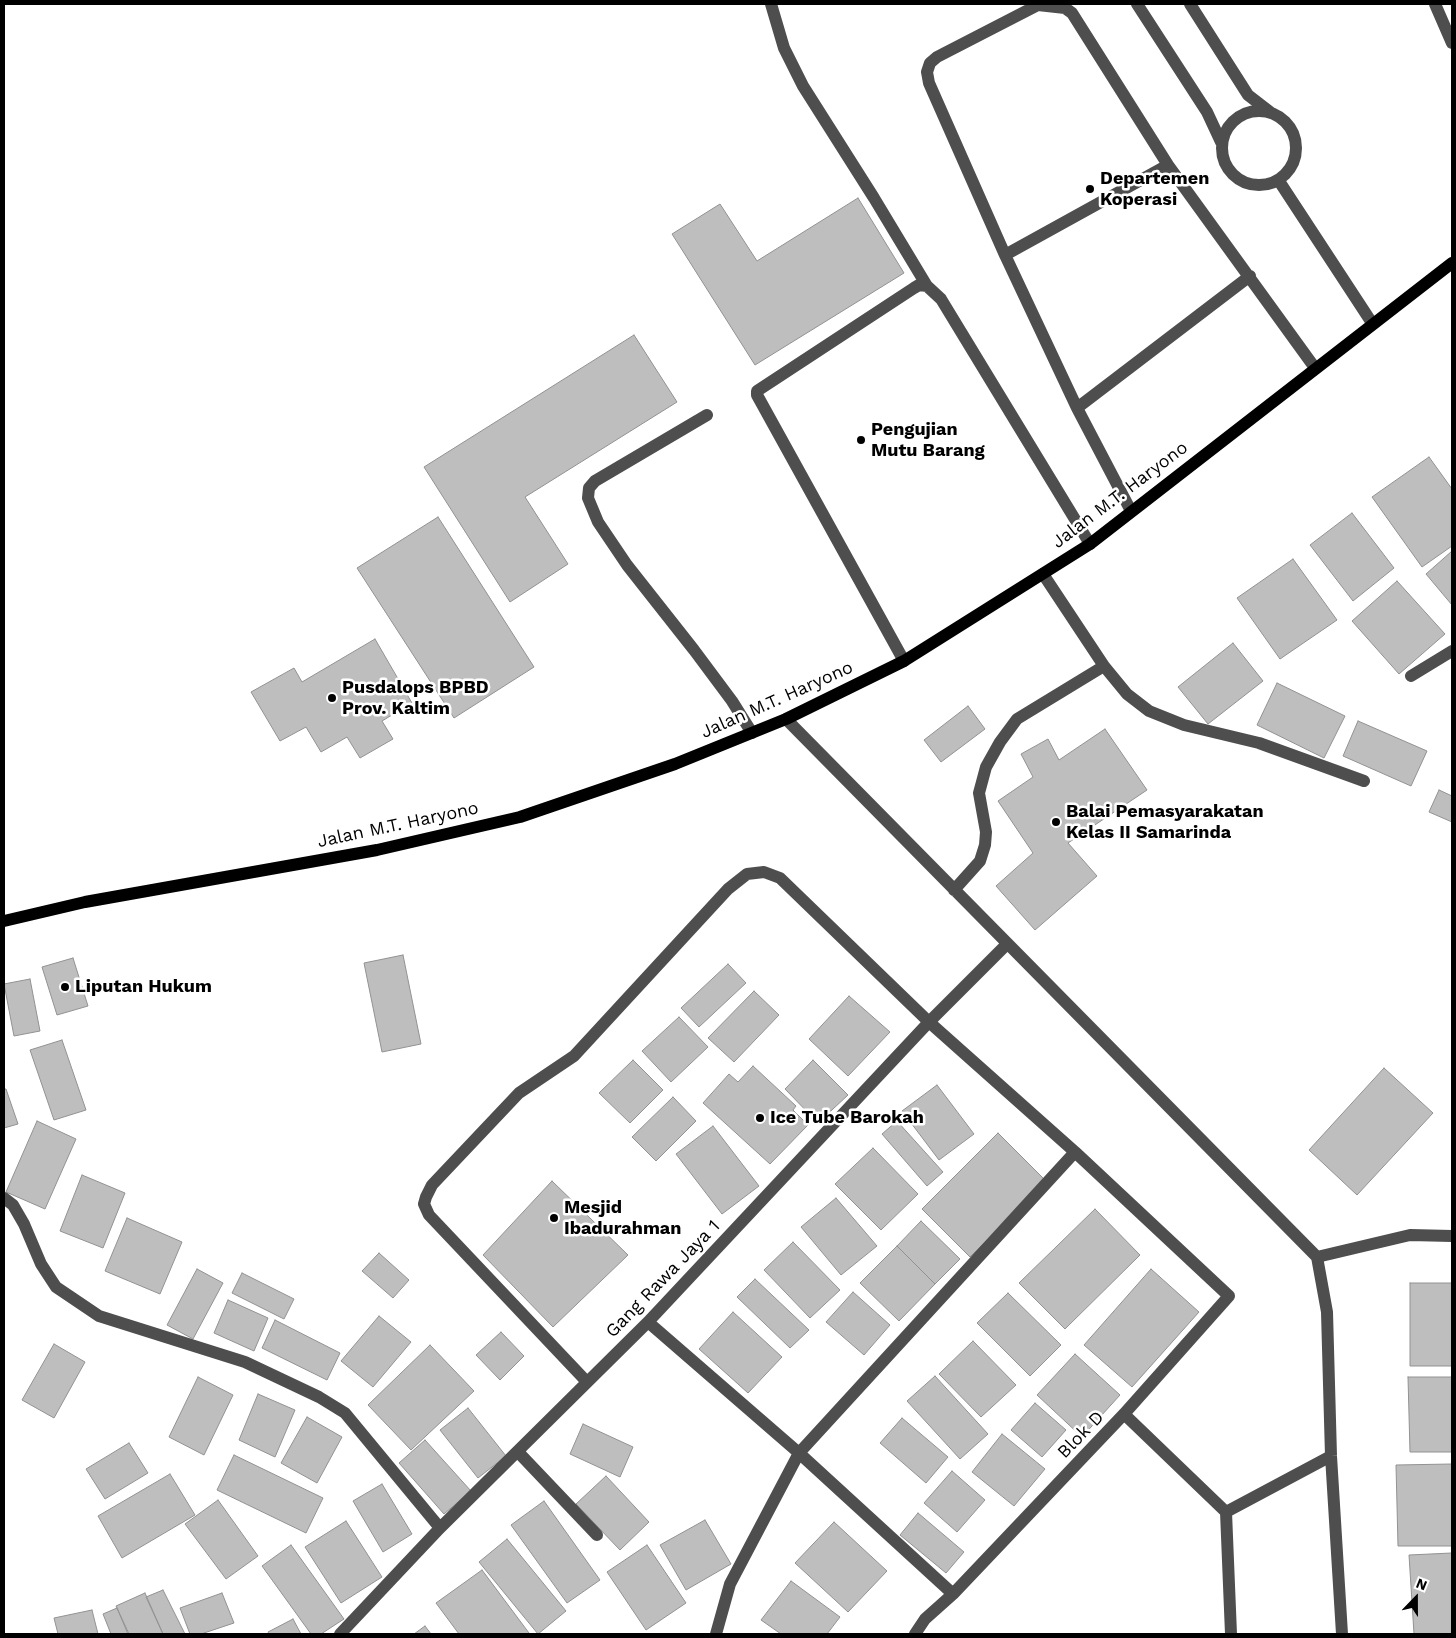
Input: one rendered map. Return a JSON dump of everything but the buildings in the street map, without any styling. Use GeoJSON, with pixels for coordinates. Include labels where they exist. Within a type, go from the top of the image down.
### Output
{"type":"FeatureCollection","features":[{"type":"Feature","properties":{"kind":"main road","name":"Jalan M.T. Haryono"},"geometry":{"type":"LineString","coordinates":[[4,921],[115,897],[377,850],[520,817],[675,764],[786,719],[904,661],[1090,544],[1372,323],[1452,263]]}},
{"type":"Feature","properties":{"kind":"street"},"geometry":{"type":"LineString","coordinates":[[771,4],[784,48],[803,86],[874,198],[926,286],[941,299],[1090,544]]}},
{"type":"Feature","properties":{"kind":"street"},"geometry":{"type":"LineString","coordinates":[[1137,4],[1207,112],[1221,142],[1223,163],[1237,180],[1258,187],[1279,181],[1293,165],[1297,144],[1288,124],[1248,95],[1190,4]]}},
{"type":"Feature","properties":{"kind":"street"},"geometry":{"type":"LineString","coordinates":[[1435,4],[1452,43]]}},
{"type":"Feature","properties":{"kind":"street"},"geometry":{"type":"LineString","coordinates":[[1131,511],[1077,408],[1005,255],[929,82],[926,72],[930,62],[1038,5],[1066,8],[1072,13],[1168,164],[1315,368]]}},
{"type":"Feature","properties":{"kind":"street"},"geometry":{"type":"LineString","coordinates":[[1221,142],[1230,122],[1249,111],[1270,112]]}},
{"type":"Feature","properties":{"kind":"street"},"geometry":{"type":"LineString","coordinates":[[1005,255],[1168,164]]}},
{"type":"Feature","properties":{"kind":"street"},"geometry":{"type":"LineString","coordinates":[[1279,181],[1372,323]]}},
{"type":"Feature","properties":{"kind":"street"},"geometry":{"type":"LineString","coordinates":[[1077,408],[1250,276]]}},
{"type":"Feature","properties":{"kind":"street"},"geometry":{"type":"LineString","coordinates":[[904,661],[757,395],[757,391],[914,288],[926,286]]}},
{"type":"Feature","properties":{"kind":"street"},"geometry":{"type":"LineString","coordinates":[[707,415],[595,481],[589,488],[588,498],[598,522],[627,565],[694,650],[752,733]]}},
{"type":"Feature","properties":{"kind":"street"},"geometry":{"type":"LineString","coordinates":[[1043,574],[1104,666],[1127,694],[1150,711],[1184,724],[1259,743],[1364,781]]}},
{"type":"Feature","properties":{"kind":"street"},"geometry":{"type":"LineString","coordinates":[[1412,676],[1452,651]]}},
{"type":"Feature","properties":{"kind":"street"},"geometry":{"type":"LineString","coordinates":[[954,890],[980,861],[985,845],[986,832],[979,793],[986,767],[1000,742],[1017,719],[1104,666]]}},
{"type":"Feature","properties":{"kind":"street"},"geometry":{"type":"LineString","coordinates":[[786,719],[1317,1257],[1327,1312],[1331,1456],[1342,1634]]}},
{"type":"Feature","properties":{"kind":"street"},"geometry":{"type":"LineString","coordinates":[[587,1382],[429,1215],[424,1204],[432,1185],[520,1093],[574,1056],[728,889],[747,874],[764,872],[780,878],[928,1022],[1075,1152],[799,1453],[730,1584],[716,1634]]}},
{"type":"Feature","properties":{"kind":"street","name":"Gang Rawa Jaya 1"},"geometry":{"type":"LineString","coordinates":[[340,1634],[440,1528],[518,1453],[648,1322],[928,1022],[1007,944]]}},
{"type":"Feature","properties":{"kind":"street","name":"Blok D"},"geometry":{"type":"LineString","coordinates":[[914,1634],[924,1619],[953,1594],[1124,1414],[1229,1296],[1075,1152]]}},
{"type":"Feature","properties":{"kind":"street"},"geometry":{"type":"LineString","coordinates":[[4,1198],[13,1205],[42,1264],[56,1287],[98,1316],[245,1362],[319,1397],[338,1409],[360,1430],[440,1528]]}},
{"type":"Feature","properties":{"kind":"street"},"geometry":{"type":"LineString","coordinates":[[1317,1257],[1410,1235],[1452,1236]]}},
{"type":"Feature","properties":{"kind":"street"},"geometry":{"type":"LineString","coordinates":[[648,1322],[799,1453],[953,1594]]}},
{"type":"Feature","properties":{"kind":"street"},"geometry":{"type":"LineString","coordinates":[[1124,1414],[1226,1512],[1231,1634]]}},
{"type":"Feature","properties":{"kind":"street"},"geometry":{"type":"LineString","coordinates":[[518,1453],[597,1535]]}},
{"type":"Feature","properties":{"kind":"street"},"geometry":{"type":"LineString","coordinates":[[1226,1512],[1331,1456]]}},
{"type":"Feature","properties":{"kind":"place","name":"Departemen Koperasi"},"geometry":{"type":"Point","coordinates":[1090,189]}},
{"type":"Feature","properties":{"kind":"place","name":"Pengujian Mutu Barang"},"geometry":{"type":"Point","coordinates":[861,440]}},
{"type":"Feature","properties":{"kind":"place","name":"Pusdalops BPBD Prov. Kaltim"},"geometry":{"type":"Point","coordinates":[332,698]}},
{"type":"Feature","properties":{"kind":"place","name":"Balai Pemasyarakatan Kelas II Samarinda"},"geometry":{"type":"Point","coordinates":[1056,822]}},
{"type":"Feature","properties":{"kind":"place","name":"Liputan Hukum"},"geometry":{"type":"Point","coordinates":[65,987]}},
{"type":"Feature","properties":{"kind":"place","name":"Ice Tube Barokah"},"geometry":{"type":"Point","coordinates":[760,1118]}},
{"type":"Feature","properties":{"kind":"place","name":"Mesjid Ibadurahman"},"geometry":{"type":"Point","coordinates":[554,1218]}}]}
